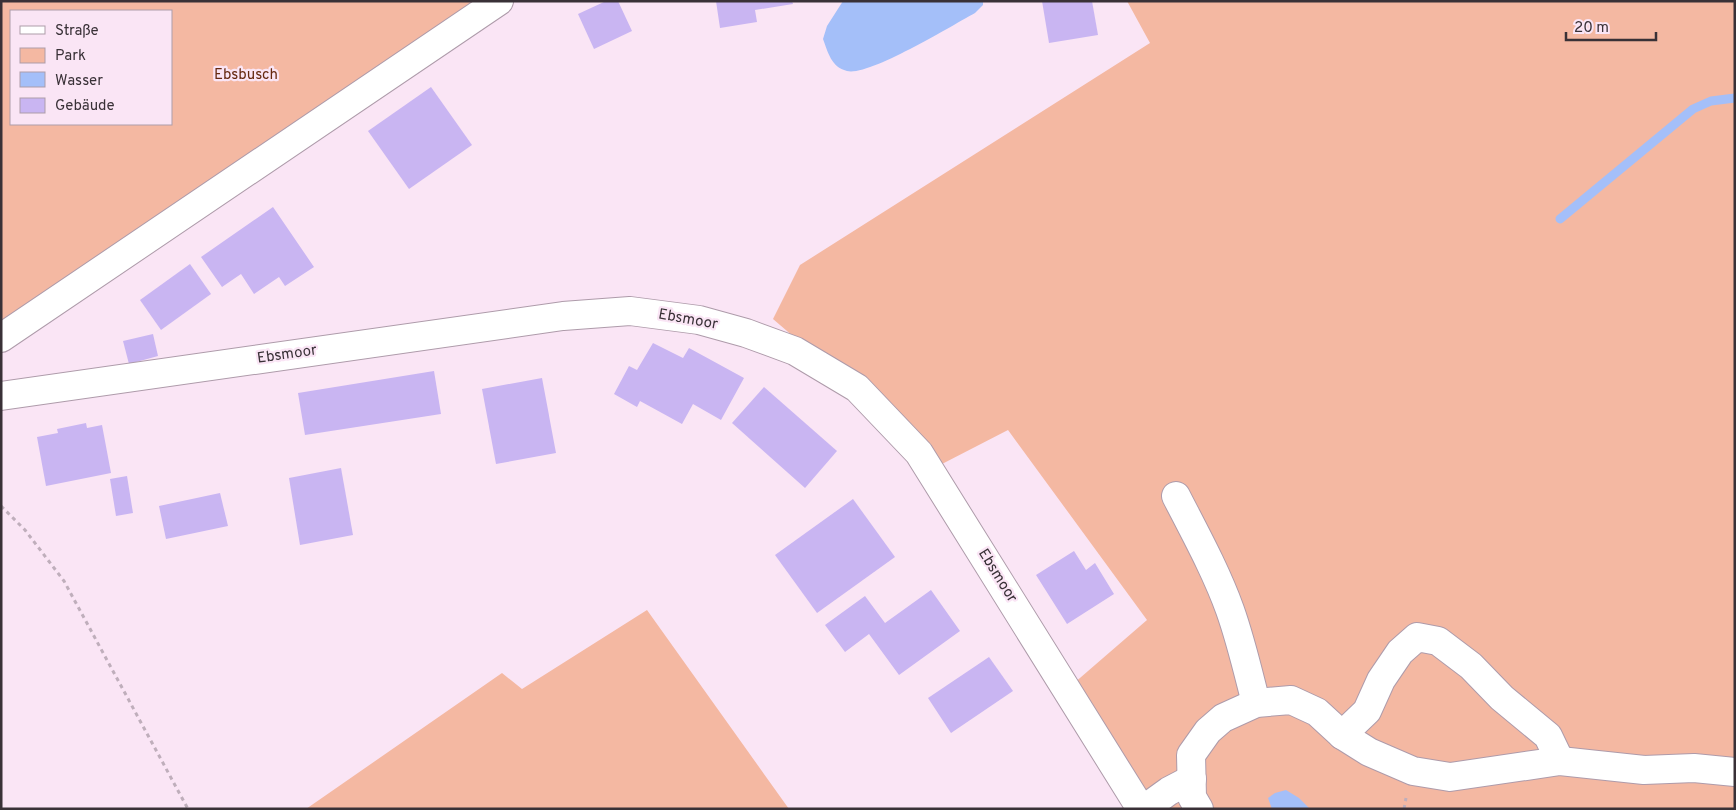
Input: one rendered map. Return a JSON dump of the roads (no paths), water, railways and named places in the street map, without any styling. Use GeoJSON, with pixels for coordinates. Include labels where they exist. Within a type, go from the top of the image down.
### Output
{"type":"FeatureCollection","features":[{"type":"Feature","properties":{"kind":"street"},"geometry":{"type":"LineString","coordinates":[[1,338],[499,1]]}},
{"type":"Feature","properties":{"kind":"street","name":"Ebsmoor"},"geometry":{"type":"LineString","coordinates":[[1,396],[563,316],[630,311],[699,320],[746,333],[795,351],[857,388],[919,453],[1143,809]]}},
{"type":"Feature","properties":{"kind":"street"},"geometry":{"type":"LineString","coordinates":[[1176,496],[1209,561],[1230,609],[1256,703]]}},
{"type":"Feature","properties":{"kind":"street"},"geometry":{"type":"LineString","coordinates":[[1342,735],[1368,711],[1381,680],[1400,652],[1417,637],[1438,641],[1471,666],[1502,698],[1548,736],[1560,761]]}},
{"type":"Feature","properties":{"kind":"street"},"geometry":{"type":"LineString","coordinates":[[1199,809],[1192,797],[1191,755],[1208,731],[1223,718],[1256,703],[1291,700],[1318,712],[1342,735],[1369,752],[1413,771],[1450,777],[1560,761],[1644,770],[1694,768],[1735,772]]}},
{"type":"Feature","properties":{"kind":"street"},"geometry":{"type":"LineString","coordinates":[[1143,809],[1169,791],[1192,779]]}},
{"type":"Feature","properties":{"kind":"water"},"geometry":{"type":"Polygon","coordinates":[[[843,1],[983,1],[983,5],[975,13],[891,58],[858,71],[847,71],[834,63],[823,39],[827,26],[843,1]]]}},
{"type":"Feature","properties":{"kind":"water"},"geometry":{"type":"Polygon","coordinates":[[[1286,790],[1299,798],[1310,809],[1272,809],[1268,798],[1275,793],[1286,790]]]}},
{"type":"Feature","properties":{"kind":"waterway"},"geometry":{"type":"LineString","coordinates":[[1560,219],[1693,109],[1711,101],[1735,98]]}},
{"type":"Feature","properties":{"kind":"park label","name":"Ebsbusch"},"geometry":{"type":"Point","coordinates":[246,75]}}]}
